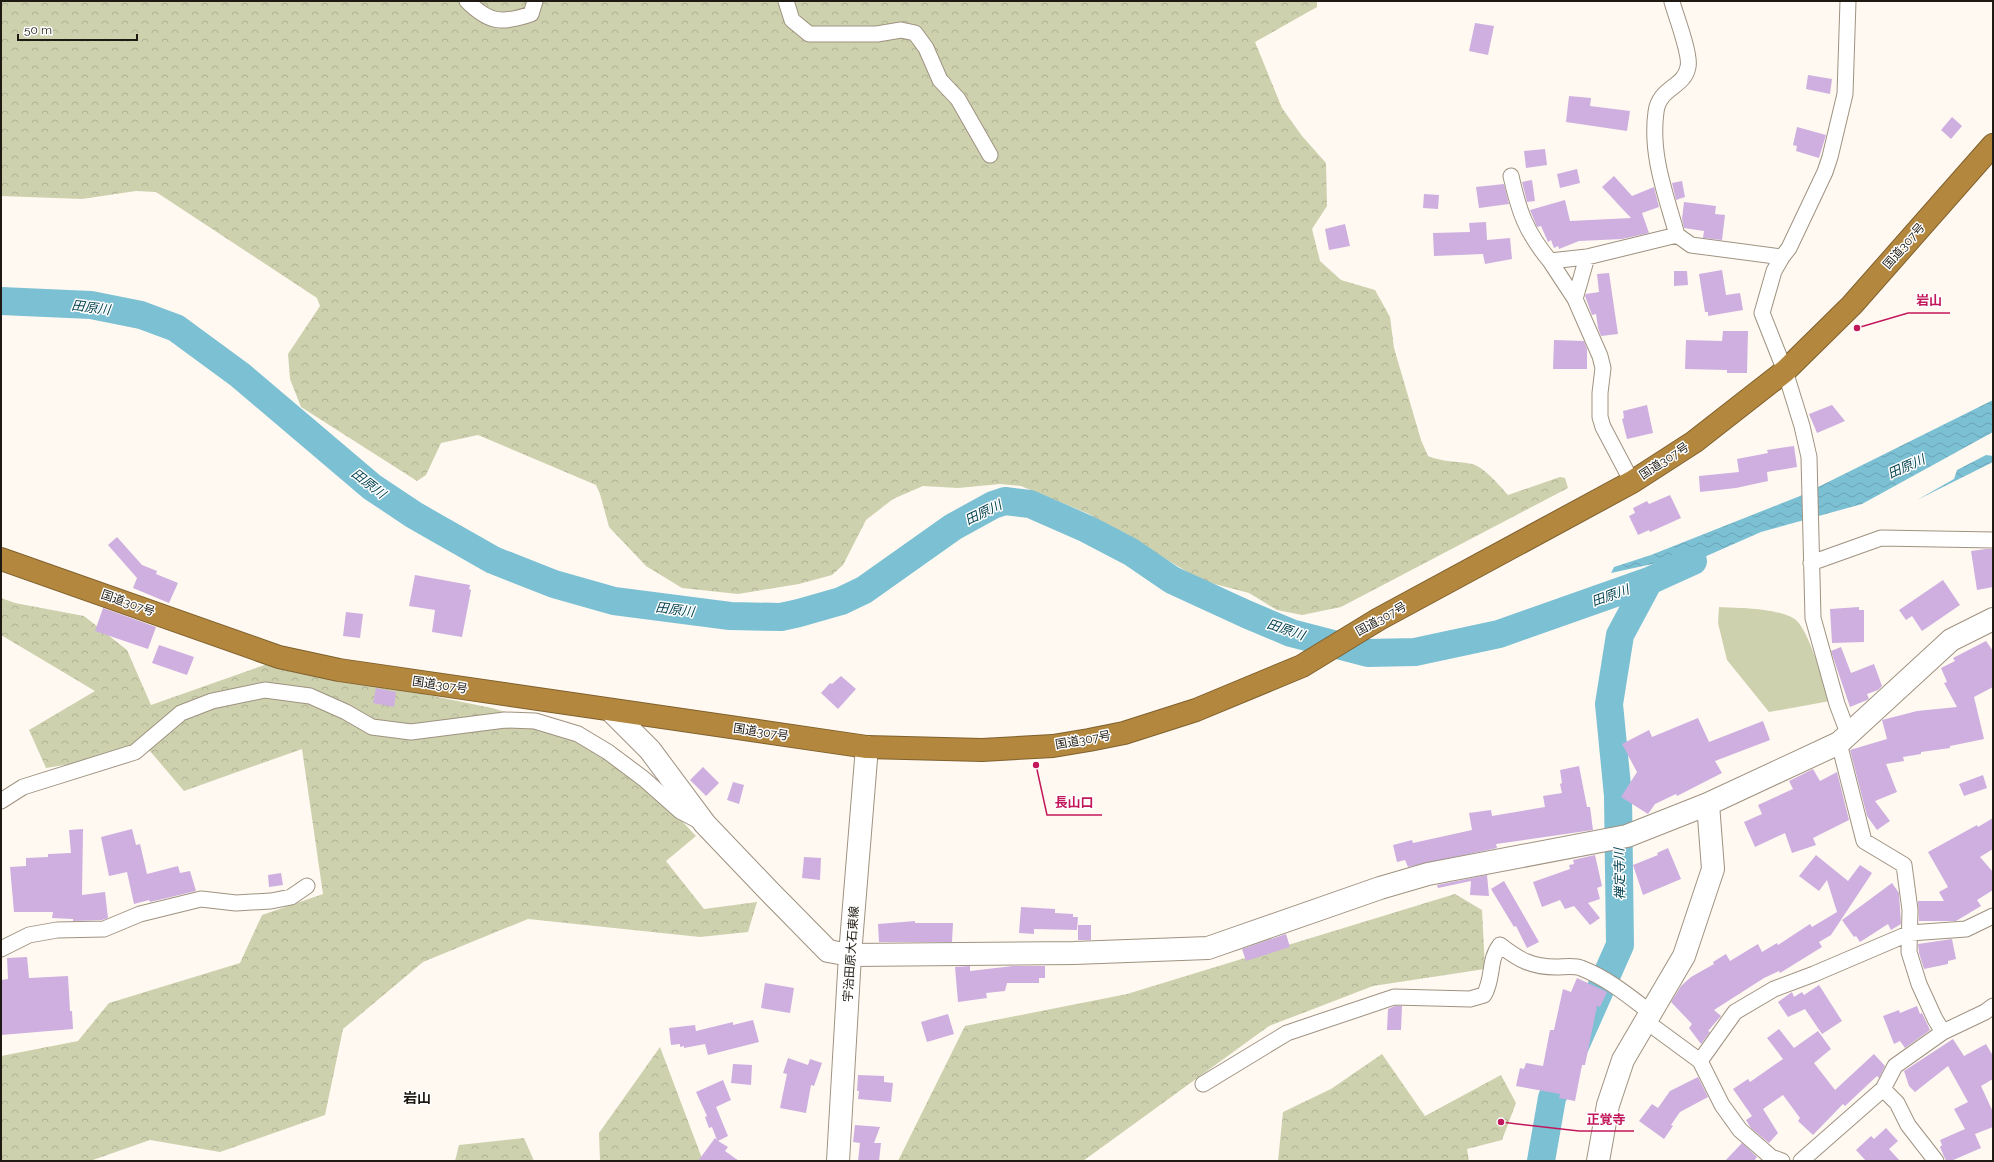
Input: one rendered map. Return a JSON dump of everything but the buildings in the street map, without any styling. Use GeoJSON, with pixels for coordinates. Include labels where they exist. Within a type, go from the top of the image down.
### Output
{"type":"FeatureCollection","features":[{"type":"Feature","properties":{"kind":"highway","name":"国道307号"},"geometry":{"type":"LineString","coordinates":[[1,559],[279,657],[339,670],[867,747],[982,750],[1054,746],[1124,733],[1182,715],[1302,666],[1379,620],[1632,482],[1694,442],[1785,371],[1852,305],[1993,145]]}},
{"type":"Feature","properties":{"kind":"street"},"geometry":{"type":"LineString","coordinates":[[467,1],[488,19],[512,21],[530,14],[535,1]]}},
{"type":"Feature","properties":{"kind":"street"},"geometry":{"type":"LineString","coordinates":[[786,1],[792,20],[809,34],[877,34],[901,30],[915,33],[926,48],[940,80],[958,99],[990,155]]}},
{"type":"Feature","properties":{"kind":"street"},"geometry":{"type":"LineString","coordinates":[[1848,1],[1844,94],[1830,157],[1825,172],[1789,248],[1774,271],[1762,313],[1785,371],[1802,426],[1808,457],[1810,478],[1810,560],[1813,618],[1837,704],[1864,841],[1904,865],[1910,910],[1909,952],[1919,984],[1935,1019],[1943,1032]]}},
{"type":"Feature","properties":{"kind":"street"},"geometry":{"type":"LineString","coordinates":[[1672,2],[1688,56],[1688,67],[1681,80],[1659,98],[1656,112],[1654,142],[1656,158],[1677,235],[1691,245],[1782,257]]}},
{"type":"Feature","properties":{"kind":"street"},"geometry":{"type":"LineString","coordinates":[[1511,176],[1516,200],[1529,233],[1550,261],[1575,299],[1600,356],[1603,368],[1600,393],[1600,418],[1603,427],[1632,482]]}},
{"type":"Feature","properties":{"kind":"street"},"geometry":{"type":"LineString","coordinates":[[1550,261],[1587,257],[1677,235]]}},
{"type":"Feature","properties":{"kind":"street"},"geometry":{"type":"LineString","coordinates":[[1575,299],[1587,257]]}},
{"type":"Feature","properties":{"kind":"street"},"geometry":{"type":"LineString","coordinates":[[1810,560],[1881,538],[1993,540]]}},
{"type":"Feature","properties":{"kind":"street"},"geometry":{"type":"LineString","coordinates":[[610,710],[650,750],[705,824],[828,951],[850,955],[1074,953],[1208,948],[1380,888],[1428,874],[1627,836],[1708,804],[1844,738],[1951,640],[1993,619]]}},
{"type":"Feature","properties":{"kind":"street"},"geometry":{"type":"LineString","coordinates":[[1,801],[23,787],[135,752],[181,713],[212,700],[265,690],[310,696],[346,712],[372,727],[411,732],[505,720],[535,721],[578,734],[608,752],[644,779],[680,811],[705,824]]}},
{"type":"Feature","properties":{"kind":"street","name":"宇治田原大石東線"},"geometry":{"type":"LineString","coordinates":[[838,1161],[850,955],[867,747]]}},
{"type":"Feature","properties":{"kind":"street"},"geometry":{"type":"LineString","coordinates":[[1598,1161],[1608,1105],[1621,1068],[1684,956],[1713,870],[1708,804]]}},
{"type":"Feature","properties":{"kind":"street"},"geometry":{"type":"LineString","coordinates":[[1,949],[30,935],[57,930],[104,929],[140,914],[201,899],[236,903],[271,901],[291,897],[307,886]]}},
{"type":"Feature","properties":{"kind":"street"},"geometry":{"type":"LineString","coordinates":[[1700,1061],[1735,1012],[1774,989],[1814,974],[1910,933],[1966,929],[1993,916]]}},
{"type":"Feature","properties":{"kind":"street"},"geometry":{"type":"LineString","coordinates":[[1203,1084],[1287,1033],[1394,997],[1470,999],[1484,995],[1489,986],[1493,954],[1500,945],[1518,959],[1543,967],[1579,967],[1610,983],[1651,1013]]}},
{"type":"Feature","properties":{"kind":"street"},"geometry":{"type":"LineString","coordinates":[[1801,1161],[1883,1089],[1895,1066],[1943,1032],[1985,1012],[1993,1006]]}},
{"type":"Feature","properties":{"kind":"street"},"geometry":{"type":"LineString","coordinates":[[1651,1013],[1651,1025],[1700,1061],[1722,1105],[1740,1130],[1771,1157],[1782,1161]]}},
{"type":"Feature","properties":{"kind":"street"},"geometry":{"type":"LineString","coordinates":[[1883,1089],[1897,1104],[1908,1125],[1936,1161]]}},
{"type":"Feature","properties":{"kind":"green space"},"geometry":{"type":"Polygon","coordinates":[[[1,1],[1317,1],[1317,7],[1255,42],[1282,108],[1302,136],[1326,163],[1327,206],[1312,229],[1320,261],[1341,280],[1375,290],[1390,317],[1394,348],[1421,440],[1428,456],[1477,466],[1492,477],[1508,495],[1560,477],[1565,478],[1568,488],[1341,607],[1302,615],[1277,610],[1249,593],[1203,581],[1089,514],[1021,486],[1000,484],[958,488],[923,486],[893,499],[866,520],[843,565],[832,575],[799,584],[738,594],[682,588],[646,566],[609,527],[596,485],[478,435],[441,443],[426,475],[417,481],[301,407],[290,379],[288,354],[320,306],[317,298],[156,192],[136,191],[82,199],[1,196],[1,1]]]}},
{"type":"Feature","properties":{"kind":"green space"},"geometry":{"type":"Polygon","coordinates":[[[1,598],[15,603],[84,616],[127,650],[151,705],[270,663],[492,708],[607,742],[696,836],[666,861],[704,909],[757,902],[748,932],[700,937],[528,919],[423,962],[343,1029],[325,1115],[220,1152],[150,1140],[90,1161],[1,1161],[1,1056],[78,1041],[109,1003],[240,963],[262,915],[323,894],[302,749],[184,791],[150,751],[46,768],[29,730],[95,691],[1,635],[1,598]]]}},
{"type":"Feature","properties":{"kind":"green space"},"geometry":{"type":"Polygon","coordinates":[[[1719,607],[1748,608],[1771,611],[1782,613],[1797,621],[1807,636],[1830,701],[1769,712],[1727,660],[1718,623],[1719,607]]]}},
{"type":"Feature","properties":{"kind":"green space"},"geometry":{"type":"Polygon","coordinates":[[[1455,894],[1482,910],[1485,969],[1373,986],[1269,1026],[1083,1161],[898,1161],[965,1026],[1127,994],[1455,894]]]}},
{"type":"Feature","properties":{"kind":"green space"},"geometry":{"type":"Polygon","coordinates":[[[660,1047],[703,1161],[600,1161],[599,1133],[660,1047]]]}},
{"type":"Feature","properties":{"kind":"green space"},"geometry":{"type":"Polygon","coordinates":[[[1382,1054],[1425,1116],[1501,1075],[1516,1103],[1502,1140],[1467,1149],[1469,1161],[1278,1161],[1283,1112],[1331,1089],[1382,1054]]]}},
{"type":"Feature","properties":{"kind":"green space"},"geometry":{"type":"Polygon","coordinates":[[[524,1138],[534,1161],[455,1161],[459,1145],[524,1138]]]}},
{"type":"Feature","properties":{"kind":"water"},"geometry":{"type":"Polygon","coordinates":[[[1993,400],[1993,432],[1862,504],[1761,532],[1702,558],[1650,597],[1663,567],[1657,563],[1611,573],[1614,567],[1651,555],[1800,496],[1993,400]]]}},
{"type":"Feature","properties":{"kind":"water"},"geometry":{"type":"Polygon","coordinates":[[[1986,455],[1993,456],[1993,462],[1917,500],[1954,479],[1957,470],[1986,455]]]}},
{"type":"Feature","properties":{"kind":"waterway","name":"田原川"},"geometry":{"type":"LineString","coordinates":[[1,301],[91,305],[141,315],[176,328],[240,375],[372,487],[414,515],[493,560],[554,584],[614,601],[730,616],[781,617],[799,613],[841,601],[864,590],[953,527],[993,505],[1005,501],[1030,504],[1087,529],[1131,552],[1172,580],[1291,633],[1368,653],[1415,652],[1499,634],[1649,581],[1693,561]]}},
{"type":"Feature","properties":{"kind":"waterway","name":"禅定寺川"},"geometry":{"type":"LineString","coordinates":[[1541,1161],[1552,1098],[1620,945],[1618,796],[1609,704],[1620,635],[1649,581]]}},
{"type":"Feature","properties":{"kind":"place","name":"岩山"},"geometry":{"type":"Point","coordinates":[1857,328]}},
{"type":"Feature","properties":{"kind":"place","name":"長山口"},"geometry":{"type":"Point","coordinates":[1036,765]}},
{"type":"Feature","properties":{"kind":"place","name":"正覚寺"},"geometry":{"type":"Point","coordinates":[1501,1122]}},
{"type":"Feature","properties":{"kind":"district","name":"岩山"},"geometry":{"type":"Point","coordinates":[417,1098]}}]}
